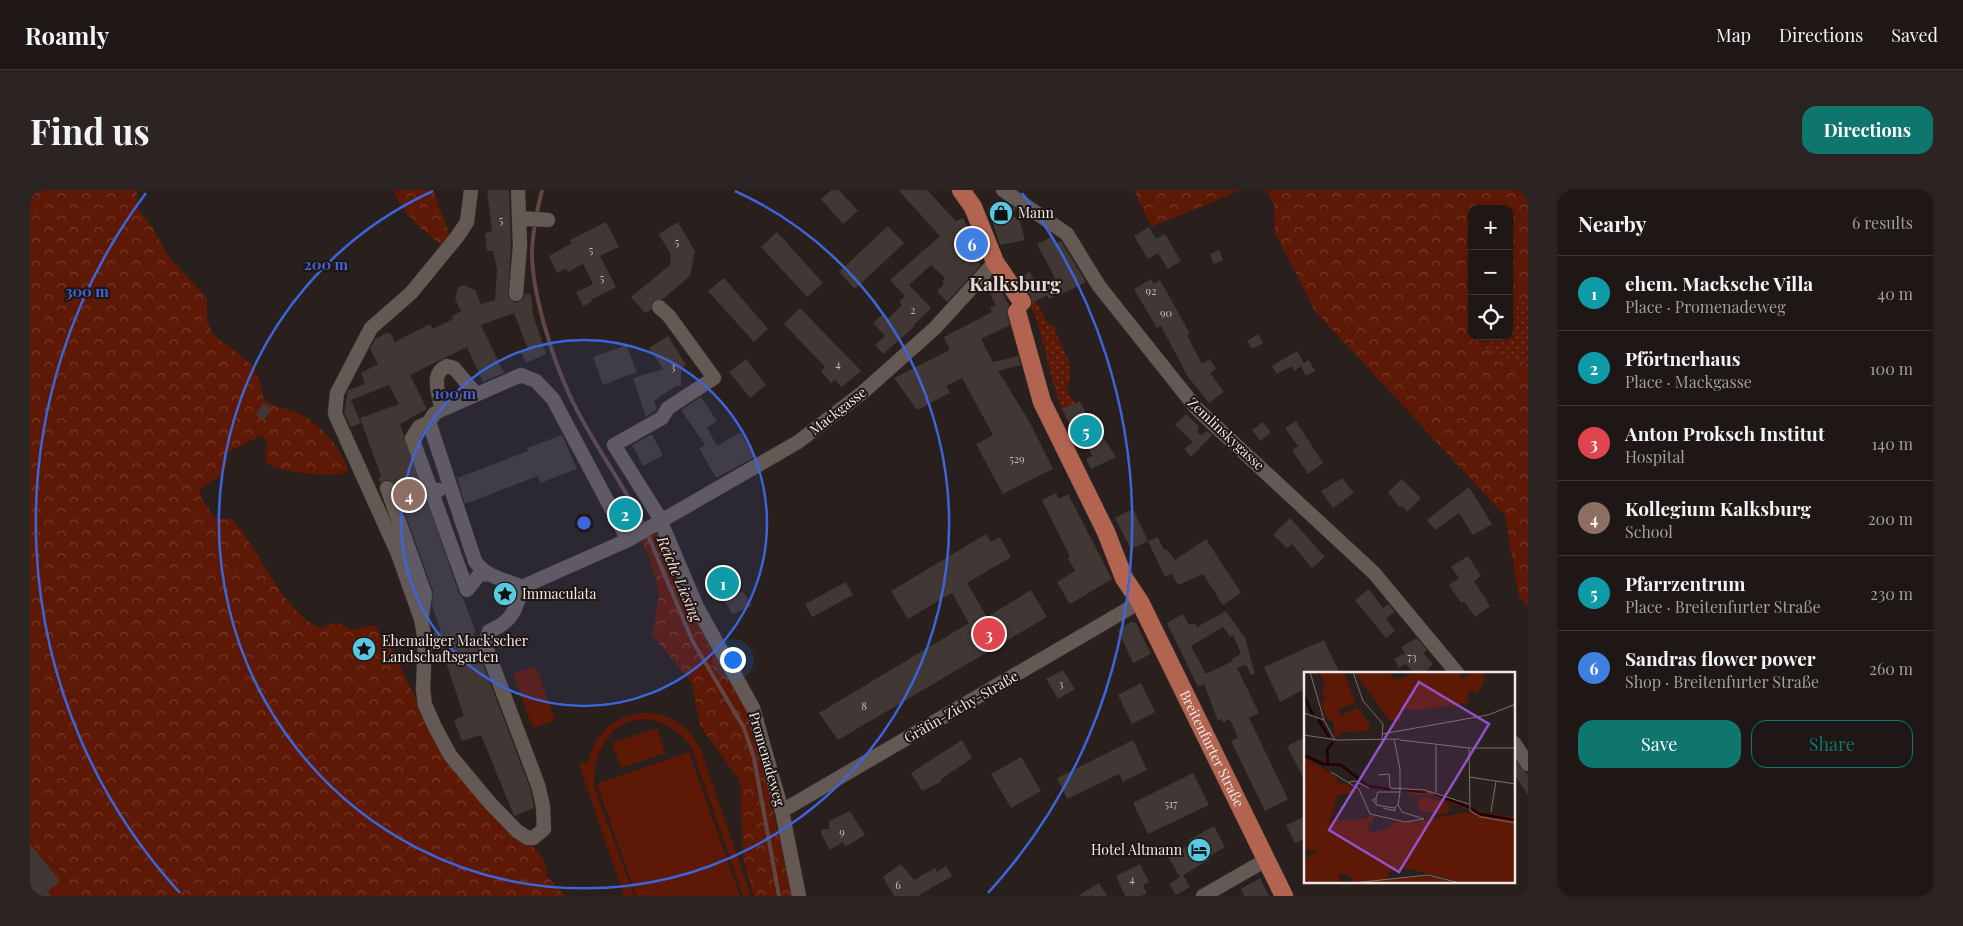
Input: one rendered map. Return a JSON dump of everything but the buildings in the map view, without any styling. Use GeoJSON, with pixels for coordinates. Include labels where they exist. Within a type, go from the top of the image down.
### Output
{"type":"FeatureCollection","features":[{"type":"Feature","properties":{"kind":"main road","name":"Breitenfurter Straße"},"geometry":{"type":"LineString","coordinates":[[961,190],[972,207],[995,262],[1020,307],[1037,344],[1055,427],[1106,532],[1122,573],[1140,602],[1284,896]]}},
{"type":"Feature","properties":{"kind":"street"},"geometry":{"type":"LineString","coordinates":[[429,422],[475,562],[479,568],[488,574],[522,586],[513,615],[502,626],[489,631],[485,645],[538,785],[544,806],[544,829],[533,838],[528,838],[517,831],[489,802],[450,755],[425,705],[423,690],[426,641],[421,620],[398,554],[338,423],[335,402],[371,328],[411,293],[463,229],[469,213],[471,190]]}},
{"type":"Feature","properties":{"kind":"street"},"geometry":{"type":"LineString","coordinates":[[516,294],[520,245],[518,190]]}},
{"type":"Feature","properties":{"kind":"street","name":"Zemlinskygasse"},"geometry":{"type":"LineString","coordinates":[[1004,190],[1067,234],[1094,278],[1197,409],[1374,573],[1455,672]]}},
{"type":"Feature","properties":{"kind":"street"},"geometry":{"type":"LineString","coordinates":[[519,218],[548,220]]}},
{"type":"Feature","properties":{"kind":"street","name":"Mackgasse"},"geometry":{"type":"LineString","coordinates":[[522,586],[658,524],[798,442],[862,392],[935,328],[995,262]]}},
{"type":"Feature","properties":{"kind":"street","name":"Promenadeweg"},"geometry":{"type":"LineString","coordinates":[[664,312],[714,378],[668,408],[662,418],[614,445],[658,524],[697,607],[753,708],[782,811],[799,896]]}},
{"type":"Feature","properties":{"kind":"street"},"geometry":{"type":"LineString","coordinates":[[441,410],[436,376],[440,369],[447,366],[454,368],[476,394]]}},
{"type":"Feature","properties":{"kind":"street"},"geometry":{"type":"LineString","coordinates":[[488,574],[479,576],[467,590],[412,438],[420,427],[429,422],[434,414],[521,375],[528,377],[543,388],[553,399],[633,537]]}},
{"type":"Feature","properties":{"kind":"street"},"geometry":{"type":"LineString","coordinates":[[387,488],[425,594],[421,620]]}},
{"type":"Feature","properties":{"kind":"street"},"geometry":{"type":"LineString","coordinates":[[431,490],[450,490]]}},
{"type":"Feature","properties":{"kind":"street","name":"Gräfin-Zichy-Straße"},"geometry":{"type":"LineString","coordinates":[[782,811],[1140,602]]}},
{"type":"Feature","properties":{"kind":"street"},"geometry":{"type":"LineString","coordinates":[[1516,746],[1528,764]]}},
{"type":"Feature","properties":{"kind":"street"},"geometry":{"type":"LineString","coordinates":[[1203,896],[1266,860]]}},
{"type":"Feature","properties":{"kind":"green space"},"geometry":{"type":"Polygon","coordinates":[[[30,190],[137,190],[138,209],[153,228],[169,257],[207,298],[207,320],[213,334],[251,364],[258,376],[264,400],[308,418],[330,438],[341,454],[348,471],[320,474],[270,466],[265,462],[267,444],[262,435],[226,453],[227,460],[224,471],[216,479],[200,489],[201,498],[215,518],[232,519],[284,595],[307,621],[321,628],[336,623],[344,625],[351,630],[375,625],[387,647],[396,652],[399,664],[421,709],[540,855],[545,862],[547,876],[565,896],[76,896],[52,860],[30,844],[30,190]]]}},
{"type":"Feature","properties":{"kind":"green space"},"geometry":{"type":"Polygon","coordinates":[[[394,190],[433,190],[451,238],[443,246],[428,234],[402,207],[394,190]]]}},
{"type":"Feature","properties":{"kind":"green space"},"geometry":{"type":"Polygon","coordinates":[[[1134,190],[1242,190],[1151,227],[1134,190]]]}},
{"type":"Feature","properties":{"kind":"green space"},"geometry":{"type":"Polygon","coordinates":[[[1266,190],[1515,190],[1528,194],[1528,300],[1513,306],[1513,205],[1468,205],[1468,340],[1486,340],[1487,349],[1491,353],[1528,365],[1528,607],[1519,597],[1505,516],[1315,311],[1275,233],[1274,205],[1266,190]]]}},
{"type":"Feature","properties":{"kind":"green space"},"geometry":{"type":"Polygon","coordinates":[[[1528,300],[1528,365],[1501,357],[1487,349],[1486,340],[1513,340],[1513,306],[1528,300]]]}},
{"type":"Feature","properties":{"kind":"green space"},"geometry":{"type":"Polygon","coordinates":[[[1036,301],[1048,324],[1055,327],[1070,364],[1066,391],[1076,403],[1062,409],[1053,383],[1040,330],[1030,304],[1036,301]]]}},
{"type":"Feature","properties":{"kind":"green space"},"geometry":{"type":"Polygon","coordinates":[[[657,533],[692,609],[753,721],[792,896],[754,896],[743,859],[740,781],[700,726],[692,683],[652,635],[659,594],[650,560],[641,540],[657,533]]]}},
{"type":"Feature","properties":{"kind":"green space"},"geometry":{"type":"Polygon","coordinates":[[[536,666],[555,720],[533,728],[513,674],[536,666]]]}},
{"type":"Feature","properties":{"kind":"green space"},"geometry":{"type":"Polygon","coordinates":[[[640,713],[660,715],[677,722],[691,734],[696,742],[701,751],[751,896],[743,896],[691,746],[675,730],[658,722],[642,719],[626,723],[613,732],[603,746],[596,764],[594,786],[634,896],[624,896],[579,764],[588,762],[600,736],[613,723],[630,715],[640,713]]]}},
{"type":"Feature","properties":{"kind":"green space"},"geometry":{"type":"Polygon","coordinates":[[[657,728],[665,753],[621,768],[612,743],[657,728]]]}},
{"type":"Feature","properties":{"kind":"green space"},"geometry":{"type":"Polygon","coordinates":[[[689,752],[740,896],[636,896],[597,784],[689,752]]]}},
{"type":"Feature","properties":{"kind":"green space"},"geometry":{"type":"Polygon","coordinates":[[[30,844],[52,860],[75,896],[30,896],[30,844]]]}},
{"type":"Feature","properties":{"kind":"waterway","name":"Reiche Liesing"},"geometry":{"type":"LineString","coordinates":[[542,190],[532,250],[535,284],[550,343],[562,379],[577,411],[644,526]]}},
{"type":"Feature","properties":{"kind":"waterway","name":"Reiche Liesing"},"geometry":{"type":"LineString","coordinates":[[647,533],[693,642],[744,728],[754,758],[779,896]]}},
{"type":"Feature","properties":{"kind":"place","name":"Mann"},"geometry":{"type":"Point","coordinates":[1001,213]}},
{"type":"Feature","properties":{"kind":"place","name":"Sandras flower power"},"geometry":{"type":"Point","coordinates":[972,244]}},
{"type":"Feature","properties":{"kind":"place","name":"Pfarrzentrum"},"geometry":{"type":"Point","coordinates":[1086,431]}},
{"type":"Feature","properties":{"kind":"place","name":"Kollegium Kalksburg"},"geometry":{"type":"Point","coordinates":[409,495]}},
{"type":"Feature","properties":{"kind":"place","name":"Pförtnerhaus"},"geometry":{"type":"Point","coordinates":[625,514]}},
{"type":"Feature","properties":{"kind":"place","name":"ehem. Macksche Villa"},"geometry":{"type":"Point","coordinates":[723,583]}},
{"type":"Feature","properties":{"kind":"place","name":"Immaculata"},"geometry":{"type":"Point","coordinates":[505,594]}},
{"type":"Feature","properties":{"kind":"place","name":"Anton Proksch Institut"},"geometry":{"type":"Point","coordinates":[989,634]}},
{"type":"Feature","properties":{"kind":"place","name":"Ehemaliger Mack'scher Landschaftsgarten"},"geometry":{"type":"Point","coordinates":[364,649]}},
{"type":"Feature","properties":{"kind":"place","name":"Hotel Altmann"},"geometry":{"type":"Point","coordinates":[1199,850]}},
{"type":"Feature","properties":{"kind":"district","name":"Kalksburg"},"geometry":{"type":"Point","coordinates":[1015,284]}}]}
